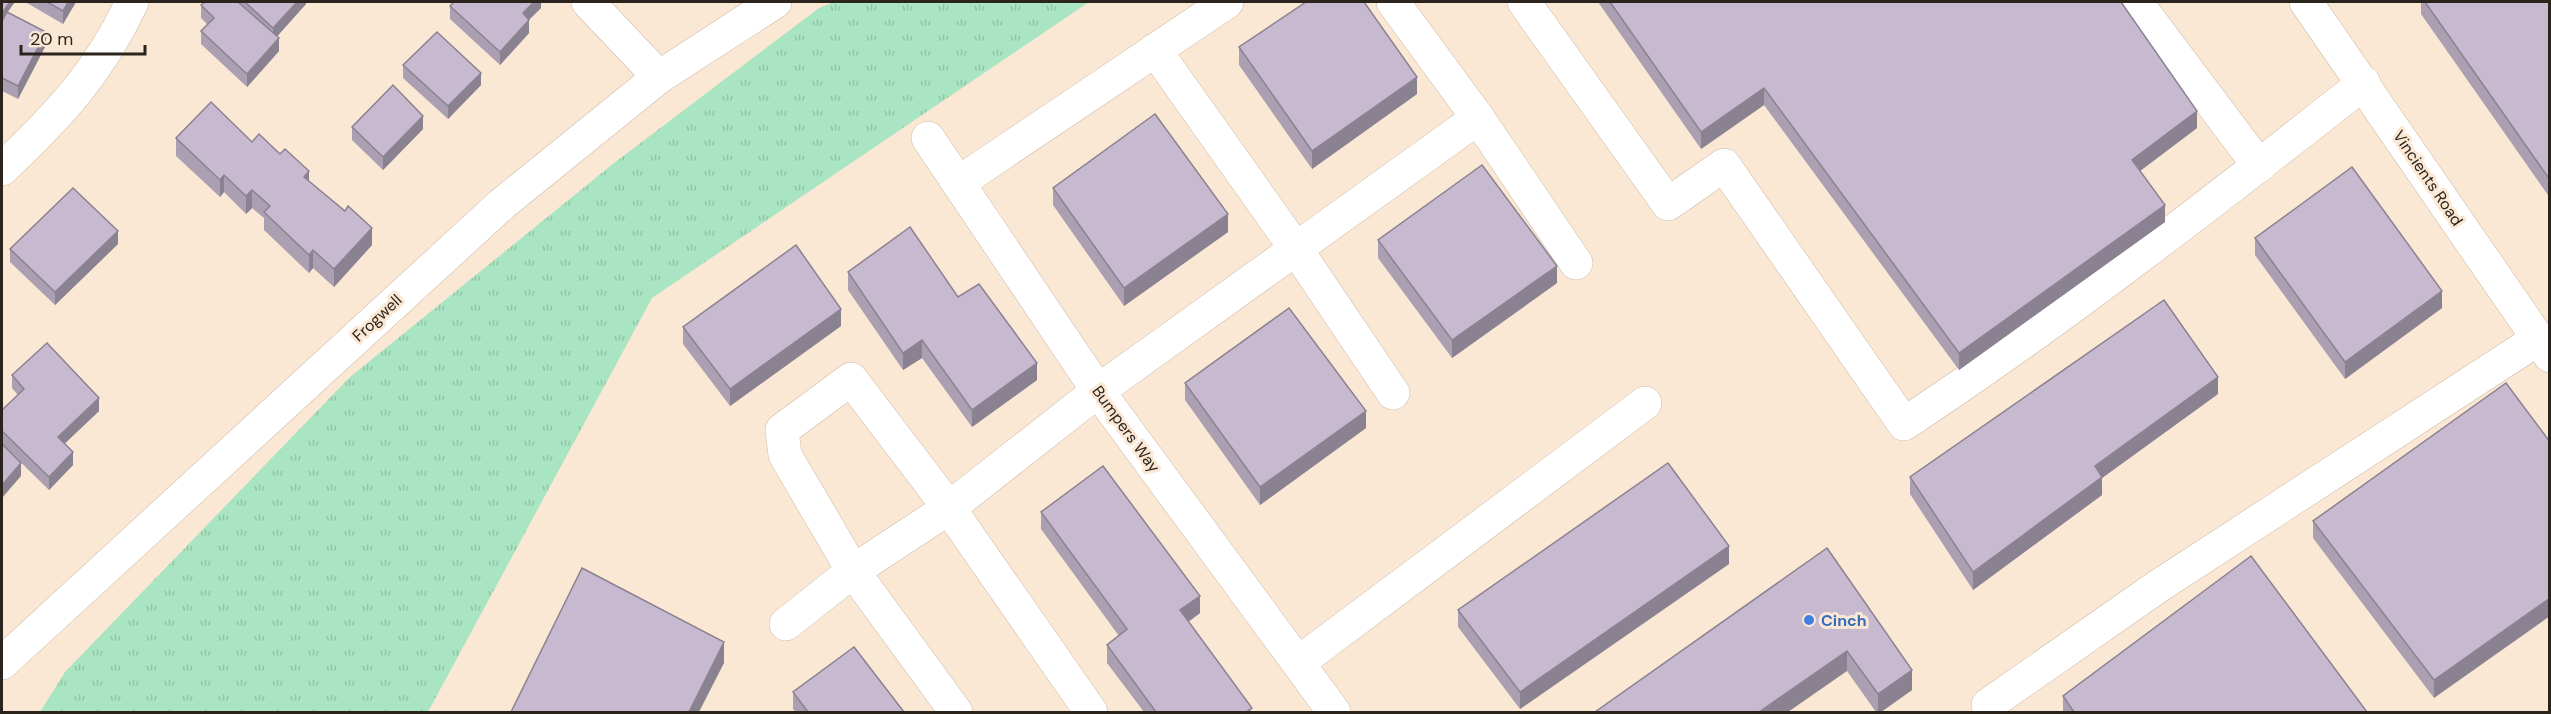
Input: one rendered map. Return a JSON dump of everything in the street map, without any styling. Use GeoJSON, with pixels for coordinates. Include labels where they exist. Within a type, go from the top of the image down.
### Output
{"type":"FeatureCollection","features":[{"type":"Feature","properties":{"kind":"street"},"geometry":{"type":"LineString","coordinates":[[2,169],[67,105],[104,54],[132,2]]}},
{"type":"Feature","properties":{"kind":"street"},"geometry":{"type":"LineString","coordinates":[[588,2],[659,77]]}},
{"type":"Feature","properties":{"kind":"street","name":"Frogwell"},"geometry":{"type":"LineString","coordinates":[[2,663],[502,204],[659,77],[776,2]]}},
{"type":"Feature","properties":{"kind":"street"},"geometry":{"type":"LineString","coordinates":[[958,183],[1227,2]]}},
{"type":"Feature","properties":{"kind":"street"},"geometry":{"type":"LineString","coordinates":[[1393,2],[1478,118],[1576,263]]}},
{"type":"Feature","properties":{"kind":"street"},"geometry":{"type":"LineString","coordinates":[[1524,2],[1668,204],[1724,165],[1905,424],[1975,377],[2195,216],[2364,83]]}},
{"type":"Feature","properties":{"kind":"street"},"geometry":{"type":"LineString","coordinates":[[2136,2],[2259,166]]}},
{"type":"Feature","properties":{"kind":"street","name":"Vincients Road"},"geometry":{"type":"LineString","coordinates":[[2306,2],[2364,83],[2544,348]]}},
{"type":"Feature","properties":{"kind":"street"},"geometry":{"type":"LineString","coordinates":[[1155,50],[1296,249],[1393,393]]}},
{"type":"Feature","properties":{"kind":"street"},"geometry":{"type":"LineString","coordinates":[[786,624],[852,571],[949,508],[1098,391],[1478,118]]}},
{"type":"Feature","properties":{"kind":"street","name":"Bumpers Way"},"geometry":{"type":"LineString","coordinates":[[928,138],[1098,391],[1334,712]]}},
{"type":"Feature","properties":{"kind":"street"},"geometry":{"type":"LineString","coordinates":[[1988,705],[2157,586],[2544,348]]}},
{"type":"Feature","properties":{"kind":"street"},"geometry":{"type":"LineString","coordinates":[[956,712],[852,571],[785,455],[782,430],[851,379],[949,508],[1091,712]]}},
{"type":"Feature","properties":{"kind":"street"},"geometry":{"type":"LineString","coordinates":[[1298,663],[1645,403]]}},
{"type":"Feature","properties":{"kind":"green space"},"geometry":{"type":"Polygon","coordinates":[[[834,2],[1089,2],[652,298],[428,712],[40,712],[65,672],[350,377],[614,163],[819,8],[834,2]]]}},
{"type":"Feature","properties":{"kind":"building"},"geometry":{"type":"Polygon","coordinates":[[[2,2],[10,2],[2,13],[2,2]]]}},
{"type":"Feature","properties":{"kind":"building"},"geometry":{"type":"Polygon","coordinates":[[[47,2],[68,2],[63,11],[47,2]]]}},
{"type":"Feature","properties":{"kind":"building"},"geometry":{"type":"Polygon","coordinates":[[[205,2],[238,2],[279,38],[247,74],[201,31],[214,18],[201,5],[205,2]]]}},
{"type":"Feature","properties":{"kind":"building"},"geometry":{"type":"Polygon","coordinates":[[[245,2],[297,2],[273,28],[245,2]]]}},
{"type":"Feature","properties":{"kind":"building"},"geometry":{"type":"Polygon","coordinates":[[[454,2],[534,2],[523,13],[529,20],[500,52],[450,6],[454,2]]]}},
{"type":"Feature","properties":{"kind":"building"},"geometry":{"type":"Polygon","coordinates":[[[1306,2],[1364,2],[1417,77],[1312,151],[1239,47],[1306,2]]]}},
{"type":"Feature","properties":{"kind":"building"},"geometry":{"type":"Polygon","coordinates":[[[1610,2],[2121,2],[2197,111],[2132,160],[2165,205],[1959,353],[1764,88],[1701,132],[1610,2]]]}},
{"type":"Feature","properties":{"kind":"building"},"geometry":{"type":"Polygon","coordinates":[[[2425,2],[2550,2],[2550,180],[2425,2]]]}},
{"type":"Feature","properties":{"kind":"building"},"geometry":{"type":"Polygon","coordinates":[[[7,12],[46,32],[18,86],[2,78],[2,21],[7,12]]]}},
{"type":"Feature","properties":{"kind":"building"},"geometry":{"type":"Polygon","coordinates":[[[437,32],[481,73],[448,106],[403,65],[437,32]]]}},
{"type":"Feature","properties":{"kind":"building"},"geometry":{"type":"Polygon","coordinates":[[[393,85],[423,116],[383,157],[352,127],[393,85]]]}},
{"type":"Feature","properties":{"kind":"building"},"geometry":{"type":"Polygon","coordinates":[[[211,102],[252,142],[259,134],[280,154],[285,149],[309,171],[304,177],[345,211],[348,206],[372,228],[334,269],[313,250],[309,255],[264,212],[270,206],[252,190],[246,196],[224,175],[220,180],[176,138],[211,102]]]}},
{"type":"Feature","properties":{"kind":"building"},"geometry":{"type":"Polygon","coordinates":[[[1155,114],[1228,214],[1124,288],[1053,188],[1155,114]]]}},
{"type":"Feature","properties":{"kind":"building"},"geometry":{"type":"Polygon","coordinates":[[[1482,165],[1557,266],[1452,340],[1378,240],[1482,165]]]}},
{"type":"Feature","properties":{"kind":"building"},"geometry":{"type":"Polygon","coordinates":[[[2352,167],[2442,291],[2345,362],[2255,238],[2352,167]]]}},
{"type":"Feature","properties":{"kind":"building"},"geometry":{"type":"Polygon","coordinates":[[[73,188],[118,231],[55,292],[10,249],[73,188]]]}},
{"type":"Feature","properties":{"kind":"building"},"geometry":{"type":"Polygon","coordinates":[[[910,227],[958,297],[979,284],[1037,363],[972,410],[922,340],[903,353],[848,272],[910,227]]]}},
{"type":"Feature","properties":{"kind":"building"},"geometry":{"type":"Polygon","coordinates":[[[796,245],[841,309],[730,389],[683,327],[796,245]]]}},
{"type":"Feature","properties":{"kind":"building"},"geometry":{"type":"Polygon","coordinates":[[[2164,300],[2218,377],[2095,466],[2102,477],[1973,572],[1910,477],[2164,300]]]}},
{"type":"Feature","properties":{"kind":"building"},"geometry":{"type":"Polygon","coordinates":[[[1289,308],[1366,411],[1260,487],[1185,383],[1289,308]]]}},
{"type":"Feature","properties":{"kind":"building"},"geometry":{"type":"Polygon","coordinates":[[[47,343],[99,398],[58,437],[73,452],[49,477],[2,431],[2,410],[24,389],[12,375],[47,343]]]}},
{"type":"Feature","properties":{"kind":"building"},"geometry":{"type":"Polygon","coordinates":[[[2506,383],[2550,442],[2550,598],[2434,680],[2313,521],[2506,383]]]}},
{"type":"Feature","properties":{"kind":"building"},"geometry":{"type":"Polygon","coordinates":[[[2,444],[21,463],[2,485],[2,444]]]}},
{"type":"Feature","properties":{"kind":"building"},"geometry":{"type":"Polygon","coordinates":[[[1668,463],[1729,546],[1520,692],[1458,610],[1668,463]]]}},
{"type":"Feature","properties":{"kind":"building"},"geometry":{"type":"Polygon","coordinates":[[[1103,466],[1200,596],[1180,610],[1252,708],[1246,712],[1156,712],[1107,645],[1127,629],[1041,512],[1103,466]]]}},
{"type":"Feature","properties":{"kind":"building","name":"Cinch"},"geometry":{"type":"Polygon","coordinates":[[[1827,548],[1912,670],[1878,694],[1847,651],[1759,712],[1595,712],[1827,548]]]}},
{"type":"Feature","properties":{"kind":"building"},"geometry":{"type":"Polygon","coordinates":[[[2251,556],[2367,712],[2074,712],[2063,696],[2251,556]]]}},
{"type":"Feature","properties":{"kind":"building"},"geometry":{"type":"Polygon","coordinates":[[[582,568],[724,642],[689,712],[511,712],[582,568]]]}},
{"type":"Feature","properties":{"kind":"building"},"geometry":{"type":"Polygon","coordinates":[[[854,647],[904,712],[808,712],[793,692],[854,647]]]}},
{"type":"Feature","properties":{"kind":"place","name":"Cinch"},"geometry":{"type":"Point","coordinates":[1809,620]}}]}
